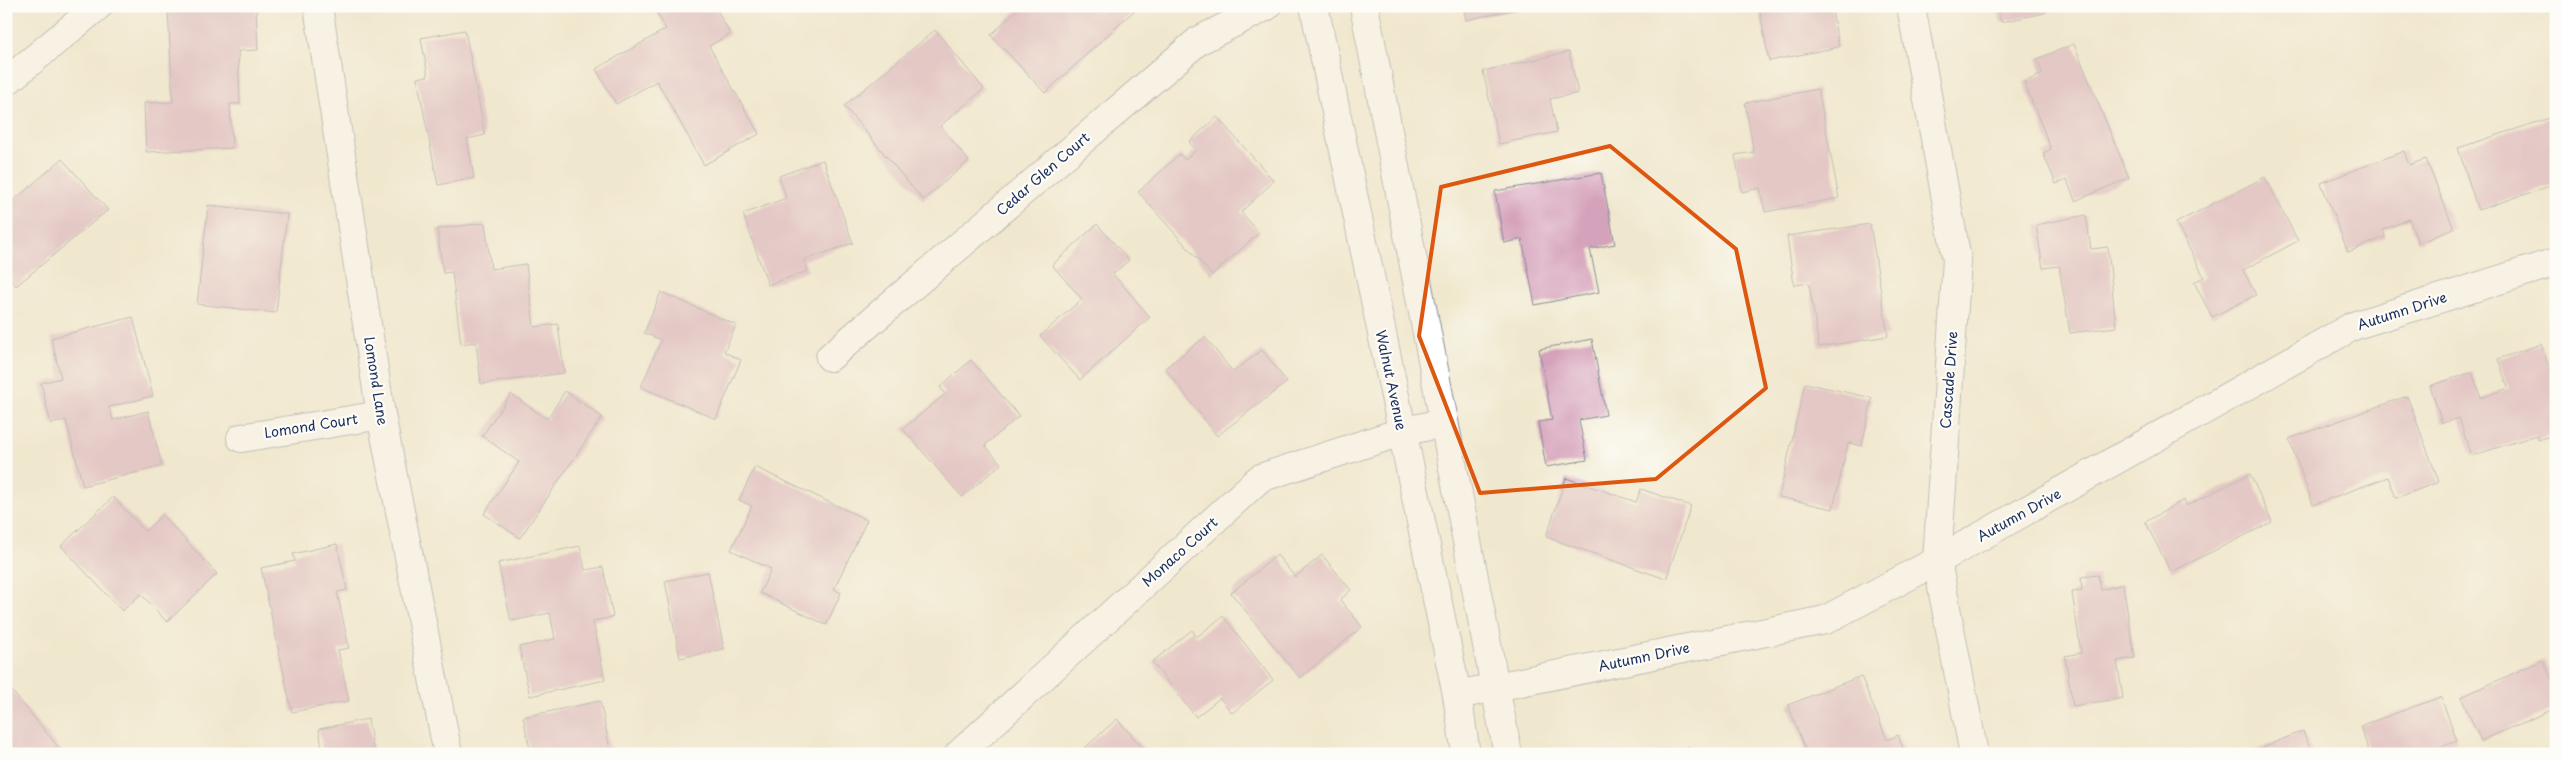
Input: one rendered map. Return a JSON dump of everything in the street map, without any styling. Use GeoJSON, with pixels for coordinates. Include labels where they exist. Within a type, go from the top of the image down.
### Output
{"type":"FeatureCollection","features":[{"type":"Feature","properties":{"kind":"street"},"geometry":{"type":"LineString","coordinates":[[6,82],[98,6]]}},
{"type":"Feature","properties":{"kind":"street","name":"Lomond Lane"},"geometry":{"type":"LineString","coordinates":[[318,6],[381,415],[448,754]]}},
{"type":"Feature","properties":{"kind":"street","name":"Cedar Glen Court"},"geometry":{"type":"LineString","coordinates":[[830,357],[1198,41],[1266,6]]}},
{"type":"Feature","properties":{"kind":"street","name":"Walnut Avenue"},"geometry":{"type":"LineString","coordinates":[[1314,6],[1457,695],[1466,754]]}},
{"type":"Feature","properties":{"kind":"street"},"geometry":{"type":"LineString","coordinates":[[1364,6],[1442,423],[1508,754]]}},
{"type":"Feature","properties":{"kind":"street","name":"Cascade Drive"},"geometry":{"type":"LineString","coordinates":[[1911,6],[1957,260],[1937,561],[1974,754]]}},
{"type":"Feature","properties":{"kind":"street","name":"Autumn Drive"},"geometry":{"type":"LineString","coordinates":[[1457,695],[1825,620],[1937,561],[2353,326],[2556,262]]}},
{"type":"Feature","properties":{"kind":"street","name":"Lomond Court"},"geometry":{"type":"LineString","coordinates":[[241,438],[381,415]]}},
{"type":"Feature","properties":{"kind":"street","name":"Monaco Court"},"geometry":{"type":"LineString","coordinates":[[959,754],[1260,478],[1401,432],[1442,423]]}},
{"type":"Feature","properties":{"kind":"highlighted area"},"geometry":{"type":"Polygon","coordinates":[[[1610,146],[1736,249],[1766,388],[1656,479],[1480,493],[1419,336],[1441,187],[1610,146]]]}},
{"type":"Feature","properties":{"kind":"building"},"geometry":{"type":"Polygon","coordinates":[[[256,6],[258,50],[238,51],[240,104],[230,104],[232,148],[146,152],[144,103],[173,102],[168,10],[256,6]]]}},
{"type":"Feature","properties":{"kind":"building"},"geometry":{"type":"Polygon","coordinates":[[[653,6],[715,6],[730,34],[709,46],[759,134],[704,165],[657,81],[616,104],[596,69],[666,29],[653,6]]]}},
{"type":"Feature","properties":{"kind":"building"},"geometry":{"type":"Polygon","coordinates":[[[1021,6],[1136,6],[1137,8],[1045,93],[991,35],[1021,6]]]}},
{"type":"Feature","properties":{"kind":"building"},"geometry":{"type":"Polygon","coordinates":[[[1463,6],[1527,6],[1527,7],[1466,20],[1463,6]]]}},
{"type":"Feature","properties":{"kind":"building"},"geometry":{"type":"Polygon","coordinates":[[[1759,6],[1831,6],[1839,47],[1769,61],[1759,6]]]}},
{"type":"Feature","properties":{"kind":"building"},"geometry":{"type":"Polygon","coordinates":[[[1997,6],[2051,6],[2045,13],[2001,22],[1997,6]]]}},
{"type":"Feature","properties":{"kind":"building"},"geometry":{"type":"Polygon","coordinates":[[[465,30],[485,135],[467,139],[474,178],[438,185],[417,78],[428,76],[421,38],[465,30]]]}},
{"type":"Feature","properties":{"kind":"building"},"geometry":{"type":"Polygon","coordinates":[[[935,30],[984,89],[940,126],[969,161],[923,200],[844,106],[935,30]]]}},
{"type":"Feature","properties":{"kind":"building"},"geometry":{"type":"Polygon","coordinates":[[[2074,44],[2129,178],[2075,201],[2067,180],[2056,184],[2043,153],[2051,149],[2024,82],[2043,74],[2037,59],[2074,44]]]}},
{"type":"Feature","properties":{"kind":"building"},"geometry":{"type":"Polygon","coordinates":[[[1569,52],[1578,93],[1550,99],[1557,132],[1499,144],[1483,71],[1569,52]]]}},
{"type":"Feature","properties":{"kind":"building"},"geometry":{"type":"Polygon","coordinates":[[[1818,89],[1839,198],[1765,212],[1760,188],[1742,192],[1735,155],[1754,152],[1745,103],[1818,89]]]}},
{"type":"Feature","properties":{"kind":"building"},"geometry":{"type":"Polygon","coordinates":[[[2556,116],[2556,184],[2478,210],[2458,148],[2556,116]]]}},
{"type":"Feature","properties":{"kind":"building"},"geometry":{"type":"Polygon","coordinates":[[[1217,117],[1274,181],[1241,212],[1259,233],[1212,275],[1138,192],[1180,154],[1185,160],[1196,150],[1189,142],[1217,117]]]}},
{"type":"Feature","properties":{"kind":"building"},"geometry":{"type":"Polygon","coordinates":[[[2404,151],[2409,165],[2426,159],[2454,229],[2418,243],[2409,219],[2383,230],[2385,237],[2348,252],[2321,183],[2404,151]]]}},
{"type":"Feature","properties":{"kind":"building"},"geometry":{"type":"Polygon","coordinates":[[[62,159],[108,210],[16,286],[6,274],[6,207],[62,159]]]}},
{"type":"Feature","properties":{"kind":"building"},"geometry":{"type":"Polygon","coordinates":[[[823,160],[853,243],[804,260],[808,271],[768,285],[743,214],[786,198],[779,176],[823,160]]]}},
{"type":"Feature","properties":{"kind":"building"},"geometry":{"type":"Polygon","coordinates":[[[1601,173],[1615,244],[1590,249],[1599,292],[1535,305],[1522,239],[1504,243],[1495,191],[1601,173]]]}},
{"type":"Feature","properties":{"kind":"building"},"geometry":{"type":"Polygon","coordinates":[[[2265,177],[2298,241],[2243,270],[2256,295],[2212,317],[2194,282],[2204,277],[2176,223],[2265,177]]]}},
{"type":"Feature","properties":{"kind":"building"},"geometry":{"type":"Polygon","coordinates":[[[208,205],[287,214],[276,313],[197,304],[208,205]]]}},
{"type":"Feature","properties":{"kind":"building"},"geometry":{"type":"Polygon","coordinates":[[[2086,215],[2091,249],[2108,247],[2116,327],[2070,333],[2059,266],[2043,268],[2036,225],[2086,215]]]}},
{"type":"Feature","properties":{"kind":"building"},"geometry":{"type":"Polygon","coordinates":[[[485,223],[491,269],[526,264],[534,327],[558,324],[564,373],[481,384],[476,342],[461,344],[452,272],[443,273],[437,229],[485,223]]]}},
{"type":"Feature","properties":{"kind":"building"},"geometry":{"type":"Polygon","coordinates":[[[1097,224],[1129,260],[1113,274],[1150,317],[1080,380],[1040,336],[1082,299],[1052,265],[1097,224]]]}},
{"type":"Feature","properties":{"kind":"building"},"geometry":{"type":"Polygon","coordinates":[[[1870,224],[1888,336],[1819,347],[1809,283],[1794,285],[1787,236],[1870,224]]]}},
{"type":"Feature","properties":{"kind":"building"},"geometry":{"type":"Polygon","coordinates":[[[661,292],[736,325],[724,352],[741,360],[716,419],[641,387],[661,340],[644,333],[661,292]]]}},
{"type":"Feature","properties":{"kind":"building"},"geometry":{"type":"Polygon","coordinates":[[[133,317],[153,396],[109,407],[113,420],[148,411],[162,466],[83,486],[66,420],[51,424],[41,383],[61,378],[51,338],[133,317]]]}},
{"type":"Feature","properties":{"kind":"building"},"geometry":{"type":"Polygon","coordinates":[[[1205,337],[1233,372],[1262,350],[1287,382],[1217,436],[1165,368],[1205,337]]]}},
{"type":"Feature","properties":{"kind":"building"},"geometry":{"type":"Polygon","coordinates":[[[1592,339],[1606,415],[1579,420],[1587,460],[1546,467],[1538,422],[1552,420],[1539,349],[1592,339]]]}},
{"type":"Feature","properties":{"kind":"building"},"geometry":{"type":"Polygon","coordinates":[[[2541,344],[2556,387],[2556,434],[2538,440],[2537,435],[2471,456],[2459,418],[2442,423],[2430,386],[2472,372],[2481,398],[2508,388],[2498,359],[2541,344]]]}},
{"type":"Feature","properties":{"kind":"building"},"geometry":{"type":"Polygon","coordinates":[[[971,360],[1019,416],[985,445],[1001,464],[962,497],[903,429],[945,394],[940,387],[971,360]]]}},
{"type":"Feature","properties":{"kind":"building"},"geometry":{"type":"Polygon","coordinates":[[[1805,383],[1872,398],[1862,446],[1848,443],[1833,509],[1779,497],[1805,383]]]}},
{"type":"Feature","properties":{"kind":"building"},"geometry":{"type":"Polygon","coordinates":[[[565,391],[602,417],[520,538],[484,514],[519,462],[482,436],[511,394],[547,419],[565,391]]]}},
{"type":"Feature","properties":{"kind":"building"},"geometry":{"type":"Polygon","coordinates":[[[2407,396],[2439,482],[2396,498],[2388,477],[2313,505],[2289,439],[2407,396]]]}},
{"type":"Feature","properties":{"kind":"building"},"geometry":{"type":"Polygon","coordinates":[[[755,467],[867,520],[834,589],[841,593],[826,625],[760,593],[771,569],[731,550],[752,506],[739,500],[755,467]]]}},
{"type":"Feature","properties":{"kind":"building"},"geometry":{"type":"Polygon","coordinates":[[[2250,474],[2272,522],[2171,572],[2145,522],[2184,500],[2186,506],[2250,474]]]}},
{"type":"Feature","properties":{"kind":"building"},"geometry":{"type":"Polygon","coordinates":[[[1566,478],[1636,502],[1641,489],[1691,506],[1666,579],[1546,537],[1566,478]]]}},
{"type":"Feature","properties":{"kind":"building"},"geometry":{"type":"Polygon","coordinates":[[[113,497],[145,531],[162,515],[217,574],[167,622],[141,594],[122,611],[61,546],[113,497]]]}},
{"type":"Feature","properties":{"kind":"building"},"geometry":{"type":"Polygon","coordinates":[[[337,544],[347,590],[337,592],[349,648],[338,650],[349,701],[292,712],[261,568],[295,561],[293,554],[337,544]]]}},
{"type":"Feature","properties":{"kind":"building"},"geometry":{"type":"Polygon","coordinates":[[[580,546],[585,570],[603,567],[613,617],[593,621],[605,680],[530,696],[519,647],[555,639],[550,613],[511,621],[498,563],[580,546]]]}},
{"type":"Feature","properties":{"kind":"building"},"geometry":{"type":"Polygon","coordinates":[[[1277,555],[1295,577],[1322,555],[1351,590],[1340,600],[1362,627],[1300,678],[1231,593],[1277,555]]]}},
{"type":"Feature","properties":{"kind":"building"},"geometry":{"type":"Polygon","coordinates":[[[708,572],[724,649],[680,658],[665,581],[708,572]]]}},
{"type":"Feature","properties":{"kind":"building"},"geometry":{"type":"Polygon","coordinates":[[[2098,575],[2101,590],[2123,584],[2135,658],[2117,661],[2123,698],[2073,706],[2065,656],[2081,653],[2072,592],[2082,591],[2081,577],[2098,575]]]}},
{"type":"Feature","properties":{"kind":"building"},"geometry":{"type":"Polygon","coordinates":[[[1223,616],[1273,680],[1232,713],[1220,698],[1196,717],[1152,662],[1192,630],[1197,637],[1223,616]]]}},
{"type":"Feature","properties":{"kind":"building"},"geometry":{"type":"Polygon","coordinates":[[[2543,660],[2556,688],[2556,708],[2481,741],[2461,697],[2543,660]]]}},
{"type":"Feature","properties":{"kind":"building"},"geometry":{"type":"Polygon","coordinates":[[[1861,676],[1887,740],[1898,735],[1905,754],[1807,754],[1788,705],[1861,676]]]}},
{"type":"Feature","properties":{"kind":"building"},"geometry":{"type":"Polygon","coordinates":[[[8,686],[64,754],[6,754],[8,686]]]}},
{"type":"Feature","properties":{"kind":"building"},"geometry":{"type":"Polygon","coordinates":[[[2441,697],[2457,741],[2422,754],[2370,754],[2360,726],[2441,697]]]}},
{"type":"Feature","properties":{"kind":"building"},"geometry":{"type":"Polygon","coordinates":[[[600,701],[611,754],[531,754],[523,717],[600,701]]]}},
{"type":"Feature","properties":{"kind":"building"},"geometry":{"type":"Polygon","coordinates":[[[368,719],[374,754],[323,754],[319,729],[368,719]]]}},
{"type":"Feature","properties":{"kind":"building"},"geometry":{"type":"Polygon","coordinates":[[[1117,719],[1148,754],[1078,754],[1117,719]]]}},
{"type":"Feature","properties":{"kind":"building"},"geometry":{"type":"Polygon","coordinates":[[[2303,731],[2313,754],[2246,754],[2303,731]]]}},
{"type":"Feature","properties":{"kind":"building"},"geometry":{"type":"Polygon","coordinates":[[[1688,747],[1690,754],[1653,754],[1653,753],[1688,747]]]}}]}
